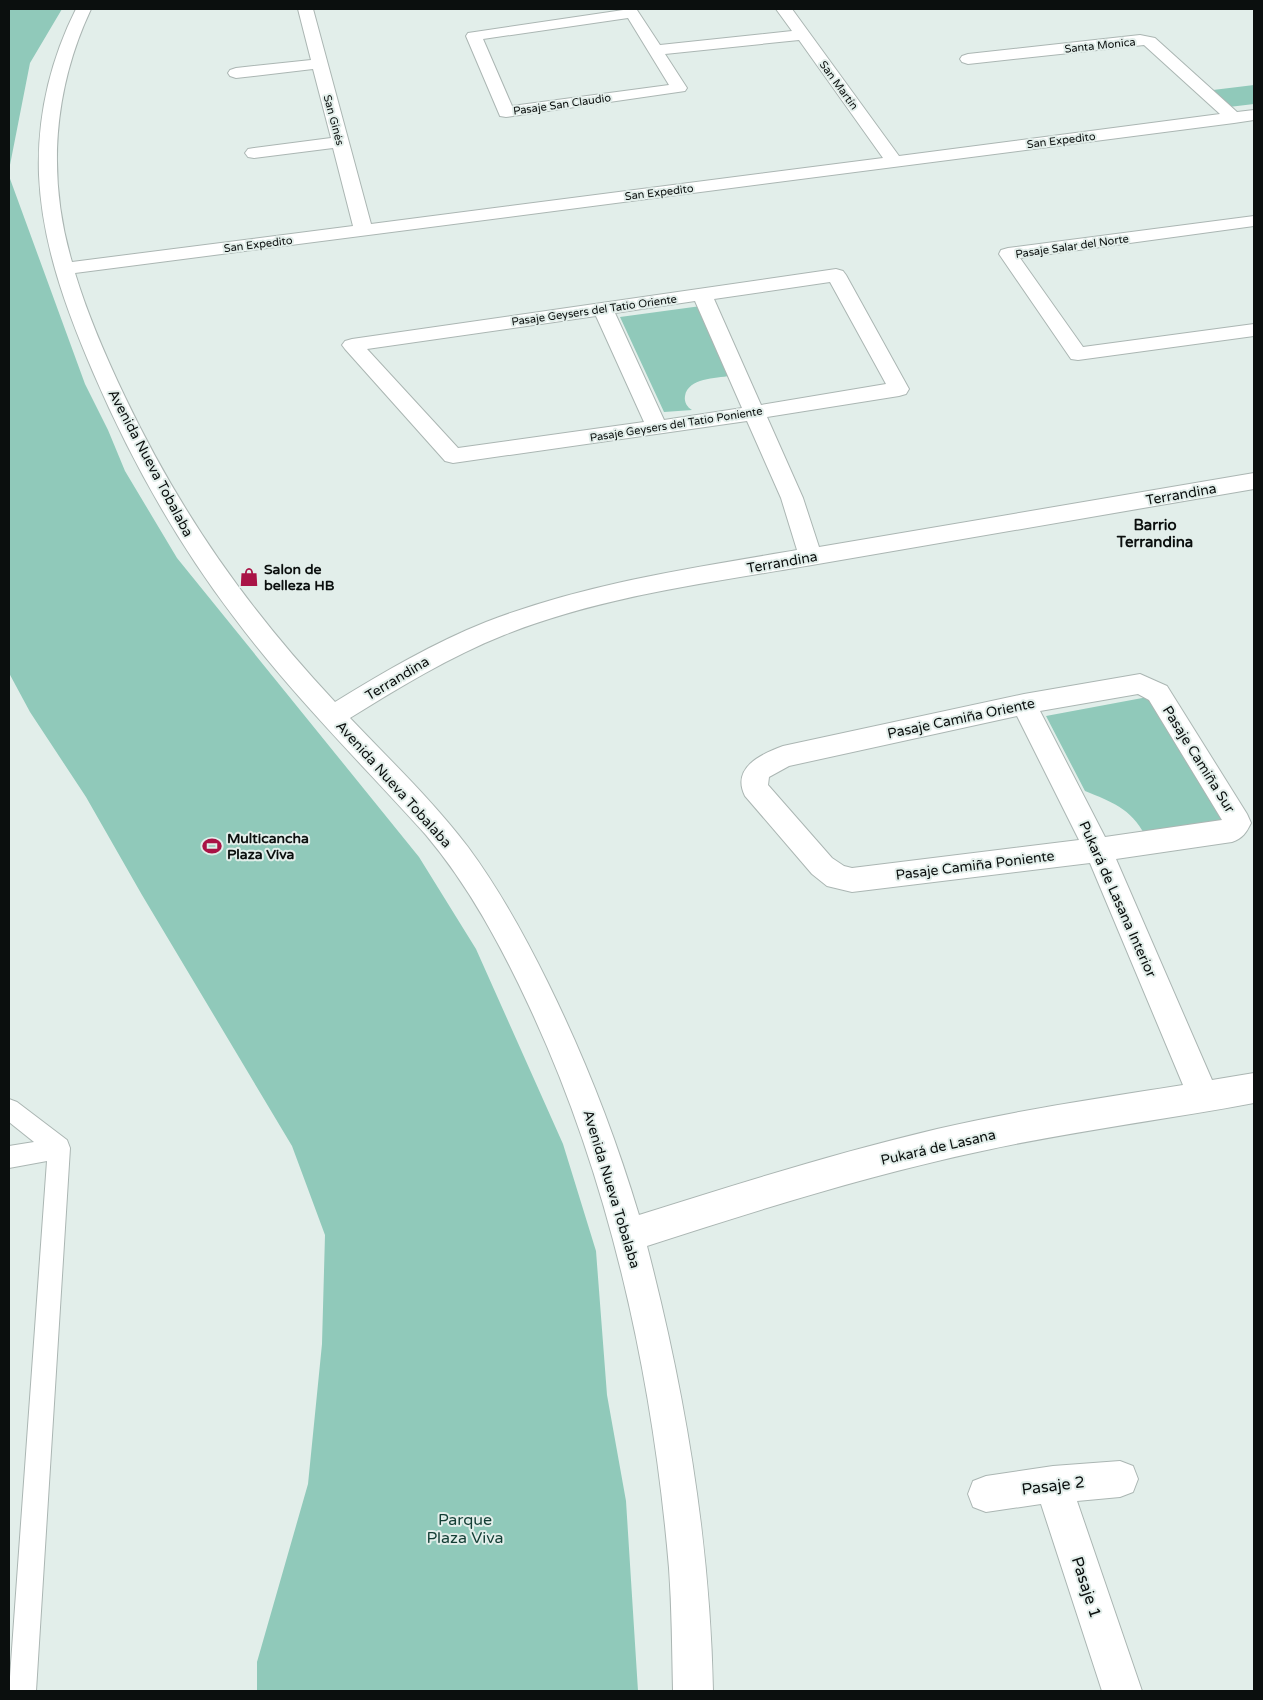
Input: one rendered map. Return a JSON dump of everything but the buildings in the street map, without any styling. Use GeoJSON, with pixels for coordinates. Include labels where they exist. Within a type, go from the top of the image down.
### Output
{"type":"FeatureCollection","features":[{"type":"Feature","properties":{"kind":"street","name":"Avenida Nueva Tobalaba"},"geometry":{"type":"LineString","coordinates":[[83,9],[66,48],[58,76],[48,136],[47,167],[55,234],[64,269],[85,328],[111,392],[170,505],[203,557],[241,610],[284,662],[448,842],[490,904],[529,975],[566,1052],[599,1139],[629,1235],[653,1335],[672,1446],[687,1568],[693,1691]]}},
{"type":"Feature","properties":{"kind":"street","name":"San Ginés"},"geometry":{"type":"LineString","coordinates":[[305,9],[364,231]]}},
{"type":"Feature","properties":{"kind":"street","name":"San Martín"},"geometry":{"type":"LineString","coordinates":[[784,9],[895,162]]}},
{"type":"Feature","properties":{"kind":"street","name":"Pasaje San Claudio"},"geometry":{"type":"LineString","coordinates":[[632,13],[655,50],[679,88],[506,112],[474,36],[632,13]]}},
{"type":"Feature","properties":{"kind":"street"},"geometry":{"type":"LineString","coordinates":[[655,50],[802,35]]}},
{"type":"Feature","properties":{"kind":"street","name":"Santa Monica"},"geometry":{"type":"LineString","coordinates":[[968,59],[1140,40],[1149,42],[1234,118]]}},
{"type":"Feature","properties":{"kind":"street"},"geometry":{"type":"LineString","coordinates":[[236,73],[319,64]]}},
{"type":"Feature","properties":{"kind":"street","name":"San Expedito"},"geometry":{"type":"LineString","coordinates":[[64,269],[1254,116]]}},
{"type":"Feature","properties":{"kind":"street"},"geometry":{"type":"LineString","coordinates":[[254,153],[340,142]]}},
{"type":"Feature","properties":{"kind":"street","name":"Pasaje Salar del Norte"},"geometry":{"type":"LineString","coordinates":[[1254,220],[1008,254],[1078,354],[1254,330]]}},
{"type":"Feature","properties":{"kind":"street","name":"Pasaje Geysers del Tatio Oriente"},"geometry":{"type":"LineString","coordinates":[[453,456],[352,345],[836,275],[899,390]]}},
{"type":"Feature","properties":{"kind":"street"},"geometry":{"type":"LineString","coordinates":[[702,294],[756,412],[792,498],[811,557]]}},
{"type":"Feature","properties":{"kind":"street"},"geometry":{"type":"LineString","coordinates":[[603,309],[657,428]]}},
{"type":"Feature","properties":{"kind":"street","name":"Pasaje Geysers del Tatio Poniente"},"geometry":{"type":"LineString","coordinates":[[453,456],[657,428],[899,390]]}},
{"type":"Feature","properties":{"kind":"street","name":"Terrandina"},"geometry":{"type":"LineString","coordinates":[[334,716],[430,658],[472,638],[521,619],[621,590],[1254,481]]}},
{"type":"Feature","properties":{"kind":"street","name":"Pasaje Camiña Oriente"},"geometry":{"type":"LineString","coordinates":[[852,880],[837,876],[822,866],[754,788],[757,771],[783,757],[1024,704],[1140,684]]}},
{"type":"Feature","properties":{"kind":"street","name":"Pasaje Camiña Sur"},"geometry":{"type":"LineString","coordinates":[[1098,850],[1232,830],[1237,823],[1234,814],[1158,693],[1140,684]]}},
{"type":"Feature","properties":{"kind":"street","name":"Pukará de Lasana Interior"},"geometry":{"type":"LineString","coordinates":[[1024,704],[1098,850],[1204,1097]]}},
{"type":"Feature","properties":{"kind":"street","name":"Pasaje Camiña Poniente"},"geometry":{"type":"LineString","coordinates":[[852,880],[1098,850]]}},
{"type":"Feature","properties":{"kind":"street","name":"Pukará de Lasana"},"geometry":{"type":"LineString","coordinates":[[629,1235],[747,1197],[870,1163],[973,1138],[1254,1088]]}},
{"type":"Feature","properties":{"kind":"street","name":"Pasaje 2"},"geometry":{"type":"LineString","coordinates":[[986,1494],[1053,1484],[1120,1479]]}},
{"type":"Feature","properties":{"kind":"street","name":"Pasaje 1"},"geometry":{"type":"LineString","coordinates":[[1053,1484],[1122,1691]]}},
{"type":"Feature","properties":{"kind":"lane"},"geometry":{"type":"LineString","coordinates":[[9,1109],[59,1148]]}},
{"type":"Feature","properties":{"kind":"lane"},"geometry":{"type":"LineString","coordinates":[[9,1157],[59,1148]]}},
{"type":"Feature","properties":{"kind":"lane"},"geometry":{"type":"LineString","coordinates":[[23,1691],[59,1148]]}},
{"type":"Feature","properties":{"kind":"green space"},"geometry":{"type":"Polygon","coordinates":[[[9,9],[62,9],[30,63],[9,170],[9,9]]]}},
{"type":"Feature","properties":{"kind":"green space"},"geometry":{"type":"Polygon","coordinates":[[[1254,85],[1254,104],[1229,107],[1213,90],[1254,85]]]}},
{"type":"Feature","properties":{"kind":"green space","name":"Parque Plaza Viva"},"geometry":{"type":"Polygon","coordinates":[[[9,176],[85,384],[108,430],[125,471],[177,558],[419,857],[476,949],[563,1144],[596,1251],[607,1395],[626,1501],[638,1691],[257,1691],[257,1662],[308,1484],[322,1344],[325,1235],[292,1146],[142,895],[86,797],[30,712],[9,673],[9,176]]]}},
{"type":"Feature","properties":{"kind":"green space"},"geometry":{"type":"Polygon","coordinates":[[[701,306],[730,376],[710,378],[691,386],[687,390],[685,398],[686,404],[692,410],[664,412],[620,317],[701,306]]]}},
{"type":"Feature","properties":{"kind":"green space"},"geometry":{"type":"Polygon","coordinates":[[[1153,696],[1225,819],[1145,835],[1127,812],[1085,791],[1046,716],[1153,696]]]}},
{"type":"Feature","properties":{"kind":"place","name":"Salon de belleza HB"},"geometry":{"type":"Point","coordinates":[249,577]}},
{"type":"Feature","properties":{"kind":"place","name":"Multicancha Plaza Viva"},"geometry":{"type":"Point","coordinates":[212,846]}},
{"type":"Feature","properties":{"kind":"district","name":"Barrio Terrandina"},"geometry":{"type":"Point","coordinates":[1155,534]}}]}
